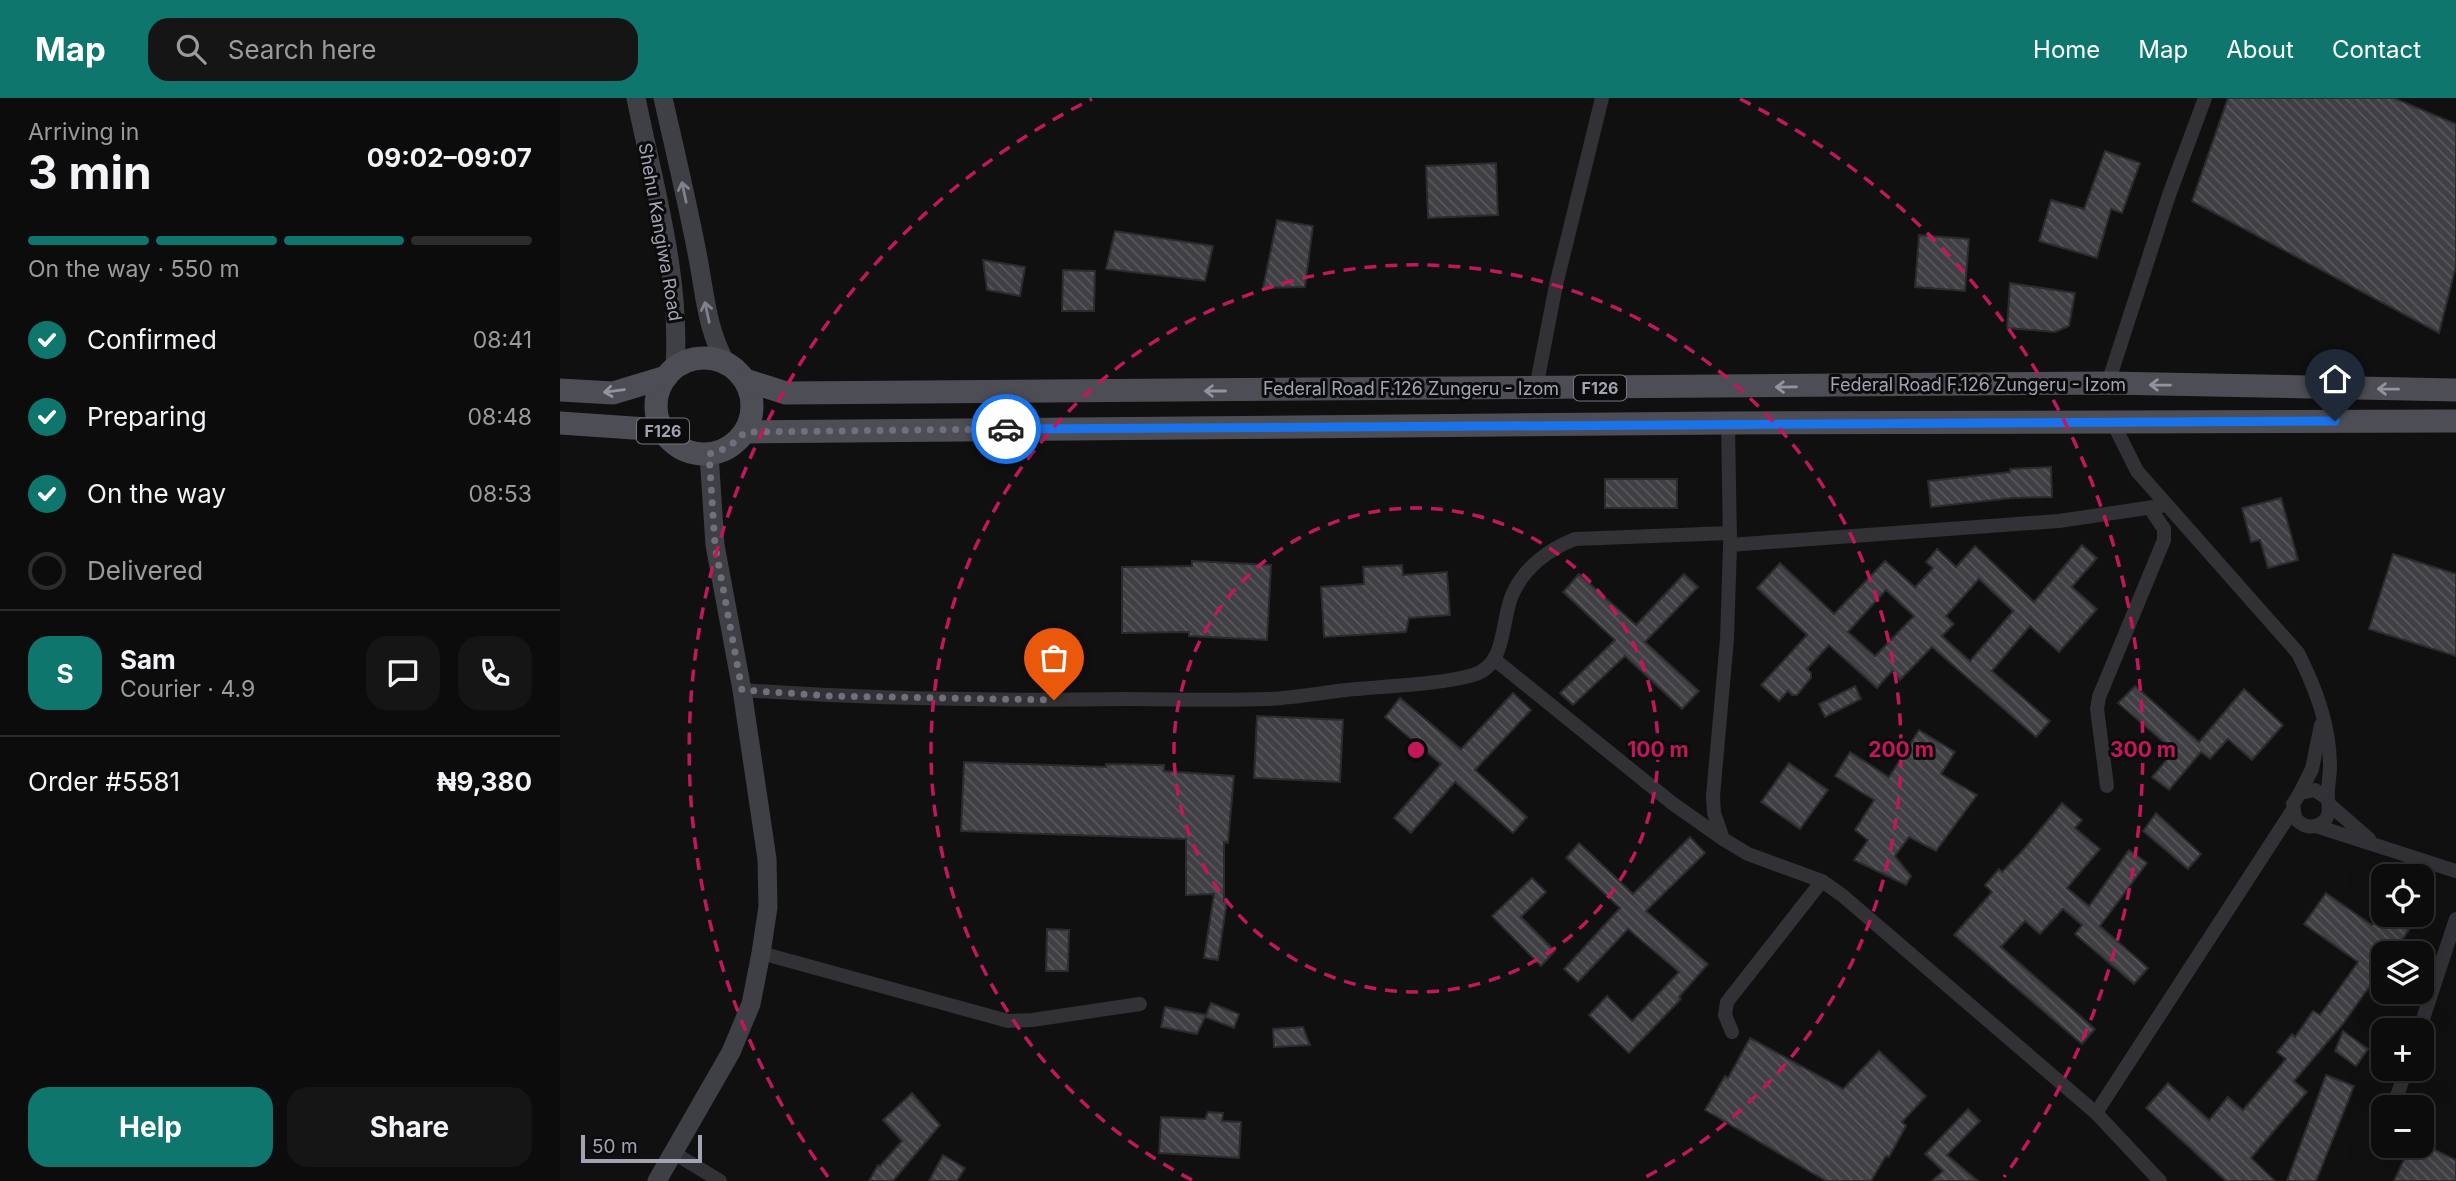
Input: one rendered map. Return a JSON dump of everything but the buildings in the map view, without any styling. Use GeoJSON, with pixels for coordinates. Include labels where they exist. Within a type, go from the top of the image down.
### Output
{"type":"FeatureCollection","features":[{"type":"Feature","properties":{"kind":"main road"},"geometry":{"type":"LineString","coordinates":[[560,390],[613,393],[671,372],[687,361],[713,358],[726,363]]}},
{"type":"Feature","properties":{"kind":"main road","name":"F126"},"geometry":{"type":"LineString","coordinates":[[726,363],[745,380]]}},
{"type":"Feature","properties":{"kind":"main road","name":"F126"},"geometry":{"type":"LineString","coordinates":[[671,372],[659,389],[656,403],[657,417],[669,439],[687,452],[709,454],[735,443],[745,432]]}},
{"type":"Feature","properties":{"kind":"main road"},"geometry":{"type":"LineString","coordinates":[[745,380],[751,397],[751,415],[745,432]]}},
{"type":"Feature","properties":{"kind":"main road","name":"Federal Road F.126 Zungeru - Izom"},"geometry":{"type":"LineString","coordinates":[[745,380],[786,393],[2108,383],[2456,390]]}},
{"type":"Feature","properties":{"kind":"main road"},"geometry":{"type":"LineString","coordinates":[[1261,390],[1263,427]]}},
{"type":"Feature","properties":{"kind":"main road","name":"Federal Road F.126 Zungeru - Izom"},"geometry":{"type":"LineString","coordinates":[[745,432],[1728,423],[2456,421]]}},
{"type":"Feature","properties":{"kind":"main road","name":"F126"},"geometry":{"type":"LineString","coordinates":[[560,423],[662,430]]}},
{"type":"Feature","properties":{"kind":"street","name":"Shehu Kangiwa Road"},"geometry":{"type":"LineString","coordinates":[[636,98],[669,262],[677,336],[671,372]]}},
{"type":"Feature","properties":{"kind":"street","name":"Shehu Kangiwa Road"},"geometry":{"type":"LineString","coordinates":[[663,98],[710,326],[715,343],[726,363]]}},
{"type":"Feature","properties":{"kind":"street"},"geometry":{"type":"LineString","coordinates":[[1536,388],[1556,285],[1602,98]]}},
{"type":"Feature","properties":{"kind":"street"},"geometry":{"type":"LineString","coordinates":[[2108,383],[2169,195],[2205,98]]}},
{"type":"Feature","properties":{"kind":"street"},"geometry":{"type":"LineString","coordinates":[[1723,839],[1714,813],[1713,796],[1727,639],[1730,539],[1728,423]]}},
{"type":"Feature","properties":{"kind":"street"},"geometry":{"type":"LineString","coordinates":[[2113,423],[2137,471],[2298,653],[2323,713],[2330,767],[2329,816],[2280,838],[2262,856]]}},
{"type":"Feature","properties":{"kind":"street"},"geometry":{"type":"LineString","coordinates":[[657,1181],[731,1052],[751,1004],[768,907],[767,859],[742,690],[715,545],[709,454]]}},
{"type":"Feature","properties":{"kind":"street"},"geometry":{"type":"LineString","coordinates":[[742,690],[831,696],[999,701],[1267,699],[1473,675],[1485,669],[1494,659],[1512,595],[1536,562],[1556,547],[1575,539],[1730,539],[2045,522],[2167,505]]}},
{"type":"Feature","properties":{"kind":"street"},"geometry":{"type":"LineString","coordinates":[[2107,786],[2099,697],[2164,540],[2164,530],[2150,508]]}},
{"type":"Feature","properties":{"kind":"street"},"geometry":{"type":"LineString","coordinates":[[1494,659],[1672,803],[1723,839],[1748,854],[1822,881],[1843,896],[2096,1113],[2160,1181]]}},
{"type":"Feature","properties":{"kind":"street"},"geometry":{"type":"LineString","coordinates":[[2096,1113],[2292,811],[2295,798],[2312,769],[2323,713]]}},
{"type":"Feature","properties":{"kind":"street"},"geometry":{"type":"LineString","coordinates":[[2300,793],[2315,790],[2344,819],[2379,846]]}},
{"type":"Feature","properties":{"kind":"street"},"geometry":{"type":"LineString","coordinates":[[2292,811],[2299,823],[2456,871]]}},
{"type":"Feature","properties":{"kind":"street"},"geometry":{"type":"LineString","coordinates":[[1732,1032],[1725,1015],[1727,1002],[1822,881]]}},
{"type":"Feature","properties":{"kind":"street"},"geometry":{"type":"LineString","coordinates":[[2423,1018],[2456,919]]}},
{"type":"Feature","properties":{"kind":"street"},"geometry":{"type":"LineString","coordinates":[[761,953],[1008,1021],[1140,1004]]}},
{"type":"Feature","properties":{"kind":"street"},"geometry":{"type":"LineString","coordinates":[[674,1153],[720,1181]]}},
{"type":"Feature","properties":{"kind":"way so far"},"geometry":{"type":"LineString","coordinates":[[1006,429],[745,432],[735,443],[709,454],[715,545],[742,690],[831,696],[1054,700]]}},
{"type":"Feature","properties":{"kind":"route"},"geometry":{"type":"LineString","coordinates":[[1006,429],[2335,421]]}}]}
